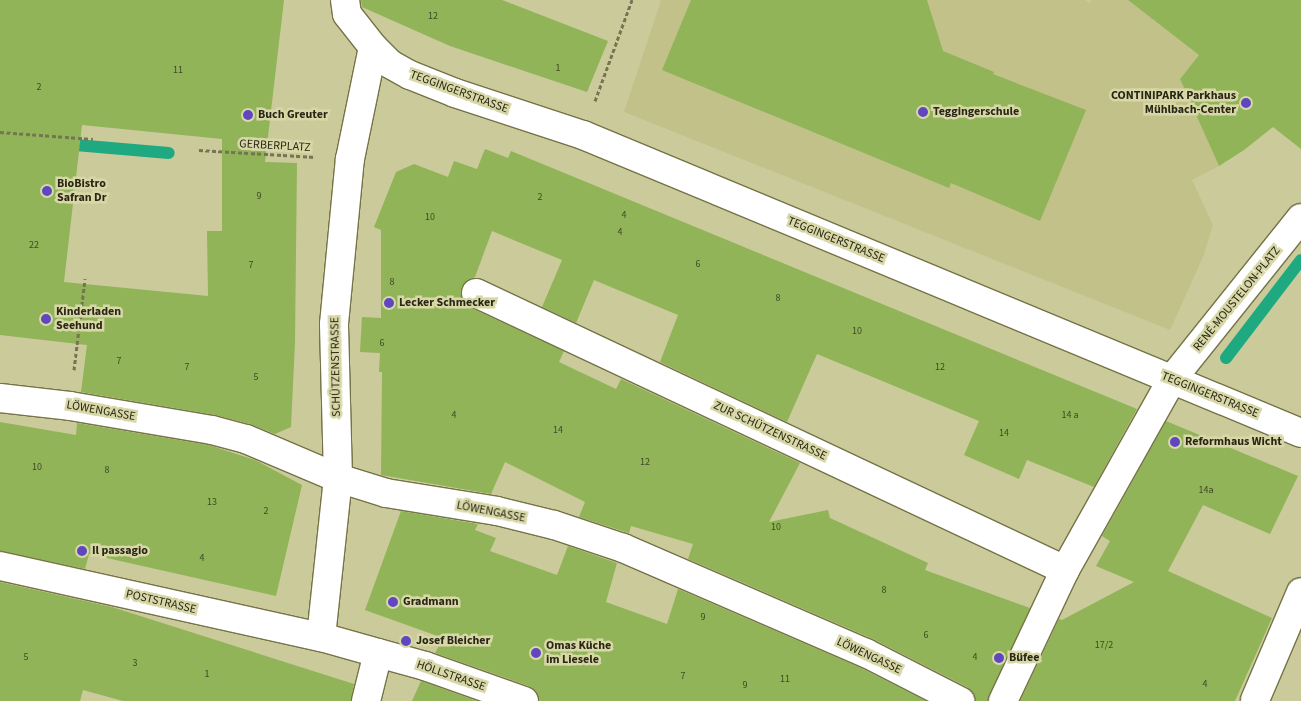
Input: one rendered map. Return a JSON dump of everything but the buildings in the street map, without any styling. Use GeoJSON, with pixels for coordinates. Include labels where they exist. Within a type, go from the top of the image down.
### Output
{"type":"FeatureCollection","features":[{"type":"Feature","properties":{"kind":"street"},"geometry":{"type":"LineString","coordinates":[[346,0],[347,14],[373,47]]}},
{"type":"Feature","properties":{"kind":"street","name":"TEGGINGERSTRASSE"},"geometry":{"type":"LineString","coordinates":[[373,47],[390,64],[417,78],[583,135],[1301,432]]}},
{"type":"Feature","properties":{"kind":"street","name":"SCHÜTZENSTRASSE"},"geometry":{"type":"LineString","coordinates":[[321,638],[338,478],[334,324],[350,159],[373,47]]}},
{"type":"Feature","properties":{"kind":"street","name":"RENÉ-MOUSTELON-PLATZ"},"geometry":{"type":"LineString","coordinates":[[1172,379],[1301,218]]}},
{"type":"Feature","properties":{"kind":"street","name":"ZUR SCHÜTZENSTRASSE"},"geometry":{"type":"LineString","coordinates":[[476,293],[1065,570]]}},
{"type":"Feature","properties":{"kind":"street"},"geometry":{"type":"LineString","coordinates":[[1003,701],[1065,570],[1172,379]]}},
{"type":"Feature","properties":{"kind":"street","name":"LÖWENGASSE"},"geometry":{"type":"LineString","coordinates":[[0,398],[70,406],[212,430],[246,439],[338,478],[386,493],[497,511],[554,526],[623,548],[866,653],[960,701]]}},
{"type":"Feature","properties":{"kind":"street","name":"POSTSTRASSE"},"geometry":{"type":"LineString","coordinates":[[0,566],[321,638]]}},
{"type":"Feature","properties":{"kind":"street"},"geometry":{"type":"LineString","coordinates":[[1255,700],[1301,592]]}},
{"type":"Feature","properties":{"kind":"street"},"geometry":{"type":"LineString","coordinates":[[321,638],[378,653],[366,701]]}},
{"type":"Feature","properties":{"kind":"street","name":"HÖLLSTRASSE"},"geometry":{"type":"LineString","coordinates":[[378,653],[425,666],[524,701]]}},
{"type":"Feature","properties":{"kind":"path"},"geometry":{"type":"LineString","coordinates":[[583,135],[632,0]]}},
{"type":"Feature","properties":{"kind":"path"},"geometry":{"type":"LineString","coordinates":[[0,132],[93,139]]}},
{"type":"Feature","properties":{"kind":"path","name":"GERBERPLATZ"},"geometry":{"type":"LineString","coordinates":[[199,150],[350,159]]}},
{"type":"Feature","properties":{"kind":"path"},"geometry":{"type":"LineString","coordinates":[[70,406],[85,279]]}},
{"type":"Feature","properties":{"kind":"shaded area","name":"Teggingerschule"},"geometry":{"type":"Polygon","coordinates":[[[661,0],[1085,0],[1090,3],[1092,0],[1128,0],[1199,55],[1180,79],[1219,166],[1192,180],[1213,225],[1203,257],[1170,330],[624,112],[661,0]]]}},
{"type":"Feature","properties":{"kind":"waterway"},"geometry":{"type":"LineString","coordinates":[[64,144],[169,153]]}},
{"type":"Feature","properties":{"kind":"waterway"},"geometry":{"type":"LineString","coordinates":[[1226,358],[1301,260]]}},
{"type":"Feature","properties":{"kind":"place","name":"CONTINIPARK Parkhaus Mühlbach-Center"},"geometry":{"type":"Point","coordinates":[1246,103]}},
{"type":"Feature","properties":{"kind":"place","name":"Teggingerschule"},"geometry":{"type":"Point","coordinates":[923,112]}},
{"type":"Feature","properties":{"kind":"place","name":"Buch Greuter"},"geometry":{"type":"Point","coordinates":[248,115]}},
{"type":"Feature","properties":{"kind":"place","name":"BioBistro Safran Dr"},"geometry":{"type":"Point","coordinates":[47,191]}},
{"type":"Feature","properties":{"kind":"place","name":"Lecker Schmecker"},"geometry":{"type":"Point","coordinates":[389,303]}},
{"type":"Feature","properties":{"kind":"place","name":"Kinderladen Seehund"},"geometry":{"type":"Point","coordinates":[46,319]}},
{"type":"Feature","properties":{"kind":"place","name":"Reformhaus Wicht"},"geometry":{"type":"Point","coordinates":[1175,442]}},
{"type":"Feature","properties":{"kind":"place","name":"Il passagio"},"geometry":{"type":"Point","coordinates":[82,551]}},
{"type":"Feature","properties":{"kind":"place","name":"Gradmann"},"geometry":{"type":"Point","coordinates":[393,602]}},
{"type":"Feature","properties":{"kind":"place","name":"Josef Bleicher"},"geometry":{"type":"Point","coordinates":[406,641]}},
{"type":"Feature","properties":{"kind":"place","name":"Omas Küche im Liesele"},"geometry":{"type":"Point","coordinates":[536,653]}},
{"type":"Feature","properties":{"kind":"place","name":"Büfee"},"geometry":{"type":"Point","coordinates":[999,658]}}]}
